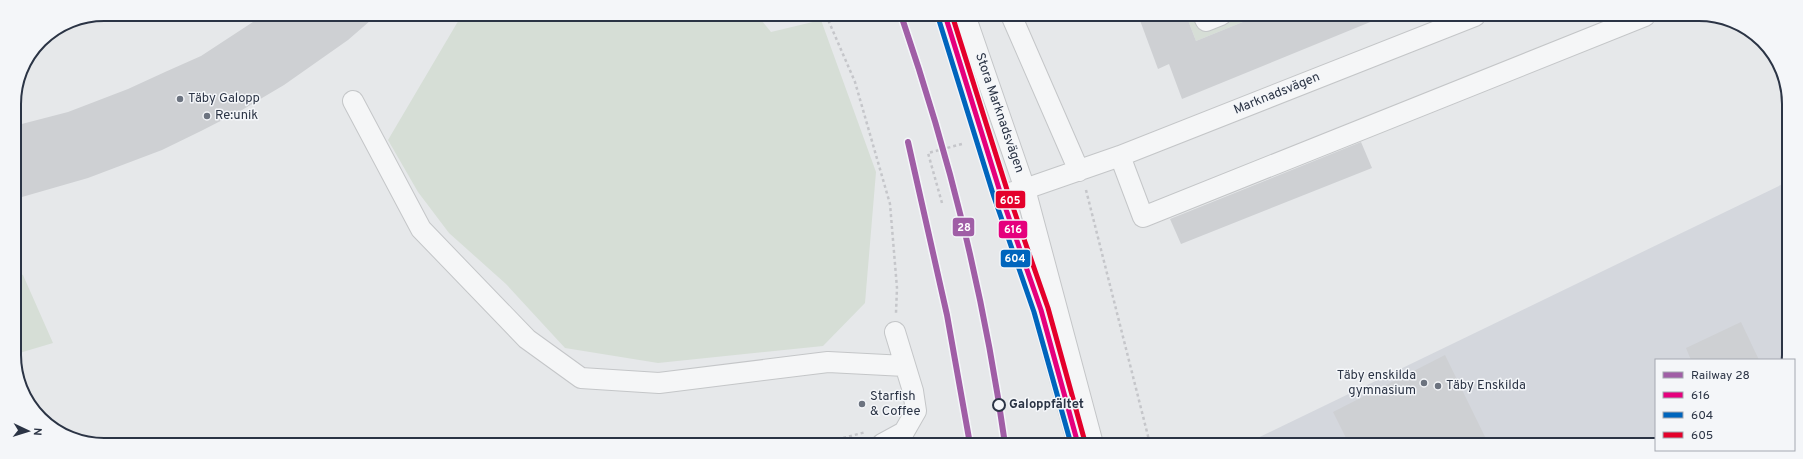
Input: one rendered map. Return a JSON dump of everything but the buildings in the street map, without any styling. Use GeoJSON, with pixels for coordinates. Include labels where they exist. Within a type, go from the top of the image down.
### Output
{"type":"FeatureCollection","features":[{"type":"Feature","properties":{"kind":"street","name":"Stora Marknadsvägen"},"geometry":{"type":"LineString","coordinates":[[947,21],[1001,195],[1041,310],[1076,438]]}},
{"type":"Feature","properties":{"kind":"street","name":"Stora Marknadsvägen"},"geometry":{"type":"LineString","coordinates":[[967,21],[1025,189],[1091,438]]}},
{"type":"Feature","properties":{"kind":"street"},"geometry":{"type":"LineString","coordinates":[[1014,21],[1079,171]]}},
{"type":"Feature","properties":{"kind":"street","name":"Marknadsvägen"},"geometry":{"type":"LineString","coordinates":[[1001,195],[1025,189],[1120,156],[1462,21]]}},
{"type":"Feature","properties":{"kind":"street"},"geometry":{"type":"LineString","coordinates":[[1120,156],[1143,217],[1633,21]]}},
{"type":"Feature","properties":{"kind":"street"},"geometry":{"type":"LineString","coordinates":[[353,101],[421,229],[527,339],[581,378],[659,383],[828,362],[905,366]]}},
{"type":"Feature","properties":{"kind":"street"},"geometry":{"type":"LineString","coordinates":[[893,438],[904,432],[916,411],[913,392],[895,332]]}},
{"type":"Feature","properties":{"kind":"path"},"geometry":{"type":"LineString","coordinates":[[829,21],[855,82],[890,204],[897,288],[895,332]]}},
{"type":"Feature","properties":{"kind":"path"},"geometry":{"type":"LineString","coordinates":[[1079,171],[1090,202],[1149,438]]}},
{"type":"Feature","properties":{"kind":"path"},"geometry":{"type":"LineString","coordinates":[[841,438],[866,431]]}},
{"type":"Feature","properties":{"kind":"shaded area"},"geometry":{"type":"Polygon","coordinates":[[[459,21],[762,21],[771,32],[821,21],[876,172],[865,303],[823,346],[658,363],[565,348],[506,284],[449,233],[418,192],[388,140],[459,21]]]}},
{"type":"Feature","properties":{"kind":"shaded area"},"geometry":{"type":"Polygon","coordinates":[[[1188,21],[1245,21],[1196,41],[1188,21]]]}},
{"type":"Feature","properties":{"kind":"shaded area"},"geometry":{"type":"Polygon","coordinates":[[[1782,184],[1782,359],[1655,359],[1655,438],[1257,438],[1782,184]]]}},
{"type":"Feature","properties":{"kind":"shaded area"},"geometry":{"type":"Polygon","coordinates":[[[21,274],[23,275],[53,343],[21,353],[21,274]]]}},
{"type":"Feature","properties":{"kind":"rail line","name":"28"},"geometry":{"type":"LineString","coordinates":[[903,21],[935,121],[964,227],[987,334],[1004,438]]}},
{"type":"Feature","properties":{"kind":"rail line","name":"28"},"geometry":{"type":"LineString","coordinates":[[908,142],[947,315],[969,438]]}},
{"type":"Feature","properties":{"kind":"transit line","name":"604"},"geometry":{"type":"LineString","coordinates":[[939,21],[994,197],[1034,312],[1069,438]]}},
{"type":"Feature","properties":{"kind":"transit line","name":"616"},"geometry":{"type":"LineString","coordinates":[[947,21],[1001,195],[1041,310],[1076,438]]}},
{"type":"Feature","properties":{"kind":"transit line","name":"605"},"geometry":{"type":"LineString","coordinates":[[954,21],[1008,193],[1048,308],[1084,438]]}},
{"type":"Feature","properties":{"kind":"place","name":"Täby Galopp"},"geometry":{"type":"Point","coordinates":[180,99]}},
{"type":"Feature","properties":{"kind":"place","name":"Re:unik"},"geometry":{"type":"Point","coordinates":[207,116]}},
{"type":"Feature","properties":{"kind":"place","name":"Täby enskilda gymnasium"},"geometry":{"type":"Point","coordinates":[1424,383]}},
{"type":"Feature","properties":{"kind":"place","name":"Täby Enskilda"},"geometry":{"type":"Point","coordinates":[1438,386]}},
{"type":"Feature","properties":{"kind":"place","name":"Starfish & Coffee"},"geometry":{"type":"Point","coordinates":[862,404]}},
{"type":"Feature","properties":{"kind":"place","name":"Galoppfältet"},"geometry":{"type":"Point","coordinates":[999,405]}}]}
